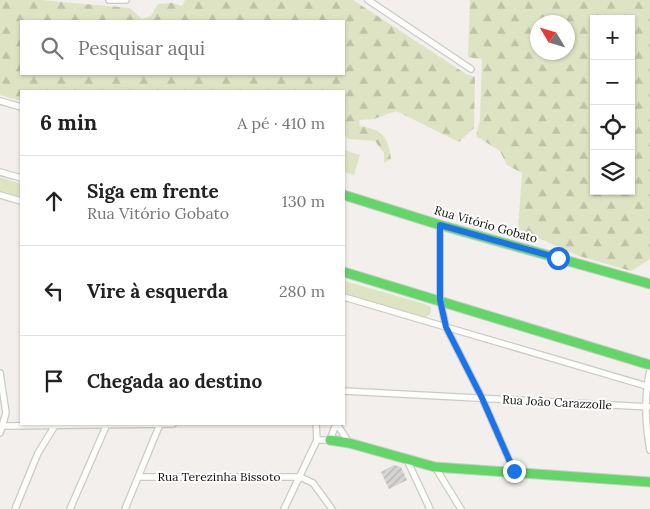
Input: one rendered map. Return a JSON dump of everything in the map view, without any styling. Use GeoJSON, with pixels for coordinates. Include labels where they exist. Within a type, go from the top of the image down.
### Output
{"type":"FeatureCollection","features":[{"type":"Feature","properties":{"kind":"street"},"geometry":{"type":"LineString","coordinates":[[109,0],[126,0]]}},
{"type":"Feature","properties":{"kind":"street"},"geometry":{"type":"LineString","coordinates":[[368,0],[471,69]]}},
{"type":"Feature","properties":{"kind":"street"},"geometry":{"type":"LineString","coordinates":[[0,101],[20,106]]}},
{"type":"Feature","properties":{"kind":"street"},"geometry":{"type":"LineString","coordinates":[[0,172],[20,178]]}},
{"type":"Feature","properties":{"kind":"street"},"geometry":{"type":"LineString","coordinates":[[0,195],[20,201]]}},
{"type":"Feature","properties":{"kind":"street","name":"Rua Vitório Gobato"},"geometry":{"type":"LineString","coordinates":[[345,195],[440,225],[650,284]]}},
{"type":"Feature","properties":{"kind":"street"},"geometry":{"type":"LineString","coordinates":[[440,225],[440,300],[446,327],[482,398],[514,471]]}},
{"type":"Feature","properties":{"kind":"street"},"geometry":{"type":"LineString","coordinates":[[345,272],[650,365]]}},
{"type":"Feature","properties":{"kind":"street"},"geometry":{"type":"LineString","coordinates":[[345,298],[648,387]]}},
{"type":"Feature","properties":{"kind":"street"},"geometry":{"type":"LineString","coordinates":[[650,370],[648,387],[650,450]]}},
{"type":"Feature","properties":{"kind":"street"},"geometry":{"type":"LineString","coordinates":[[0,372],[2,399],[6,413],[0,433]]}},
{"type":"Feature","properties":{"kind":"street","name":"Rua João Carazzolle"},"geometry":{"type":"LineString","coordinates":[[345,391],[648,407]]}},
{"type":"Feature","properties":{"kind":"street"},"geometry":{"type":"LineString","coordinates":[[3,426],[30,425]]}},
{"type":"Feature","properties":{"kind":"street"},"geometry":{"type":"LineString","coordinates":[[15,509],[38,453],[55,425]]}},
{"type":"Feature","properties":{"kind":"street"},"geometry":{"type":"LineString","coordinates":[[70,509],[107,425]]}},
{"type":"Feature","properties":{"kind":"street"},"geometry":{"type":"LineString","coordinates":[[125,509],[160,425]]}},
{"type":"Feature","properties":{"kind":"street"},"geometry":{"type":"LineString","coordinates":[[284,509],[318,440],[316,425]]}},
{"type":"Feature","properties":{"kind":"street"},"geometry":{"type":"LineString","coordinates":[[330,440],[336,425]]}},
{"type":"Feature","properties":{"kind":"street"},"geometry":{"type":"LineString","coordinates":[[337,425],[349,443]]}},
{"type":"Feature","properties":{"kind":"street"},"geometry":{"type":"LineString","coordinates":[[318,440],[349,443],[435,467],[514,471],[650,482]]}},
{"type":"Feature","properties":{"kind":"street"},"geometry":{"type":"LineString","coordinates":[[407,460],[430,509]]}},
{"type":"Feature","properties":{"kind":"street"},"geometry":{"type":"LineString","coordinates":[[435,467],[461,509]]}},
{"type":"Feature","properties":{"kind":"street","name":"Rua Terezinha Bissoto"},"geometry":{"type":"LineString","coordinates":[[139,477],[300,477]]}},
{"type":"Feature","properties":{"kind":"street"},"geometry":{"type":"LineString","coordinates":[[300,477],[313,483],[332,509]]}},
{"type":"Feature","properties":{"kind":"green space"},"geometry":{"type":"Polygon","coordinates":[[[0,0],[40,0],[130,8],[142,19],[151,16],[158,4],[172,3],[182,6],[185,0],[353,0],[466,74],[475,77],[474,128],[459,142],[396,111],[374,119],[359,120],[360,126],[380,132],[386,140],[391,159],[384,163],[384,153],[375,141],[349,139],[345,136],[345,90],[20,90],[20,101],[0,95],[0,0]]]}},
{"type":"Feature","properties":{"kind":"green space"},"geometry":{"type":"Polygon","coordinates":[[[470,0],[650,0],[650,259],[631,271],[579,256],[518,229],[522,173],[507,165],[500,151],[476,136],[480,120],[482,59],[468,57],[470,0]]]}},
{"type":"Feature","properties":{"kind":"green space"},"geometry":{"type":"Polygon","coordinates":[[[345,150],[360,155],[354,175],[345,172],[345,150]]]}},
{"type":"Feature","properties":{"kind":"green space"},"geometry":{"type":"Polygon","coordinates":[[[0,177],[20,184],[20,199],[0,192],[0,177]]]}},
{"type":"Feature","properties":{"kind":"green space"},"geometry":{"type":"Polygon","coordinates":[[[345,281],[425,304],[431,307],[431,313],[425,318],[345,294],[345,281]]]}},
{"type":"Feature","properties":{"kind":"building"},"geometry":{"type":"Polygon","coordinates":[[[394,465],[401,467],[407,480],[389,489],[381,472],[394,465]]]}},
{"type":"Feature","properties":{"kind":"traffic: fast"},"geometry":{"type":"LineString","coordinates":[[345,195],[440,225],[650,284]]}},
{"type":"Feature","properties":{"kind":"traffic: fast"},"geometry":{"type":"LineString","coordinates":[[345,272],[650,365]]}},
{"type":"Feature","properties":{"kind":"traffic: fast"},"geometry":{"type":"LineString","coordinates":[[330,440],[349,443],[435,467],[650,482]]}},
{"type":"Feature","properties":{"kind":"route"},"geometry":{"type":"LineString","coordinates":[[514,471],[482,398],[446,327],[440,300],[440,225],[558,258]]}}]}
